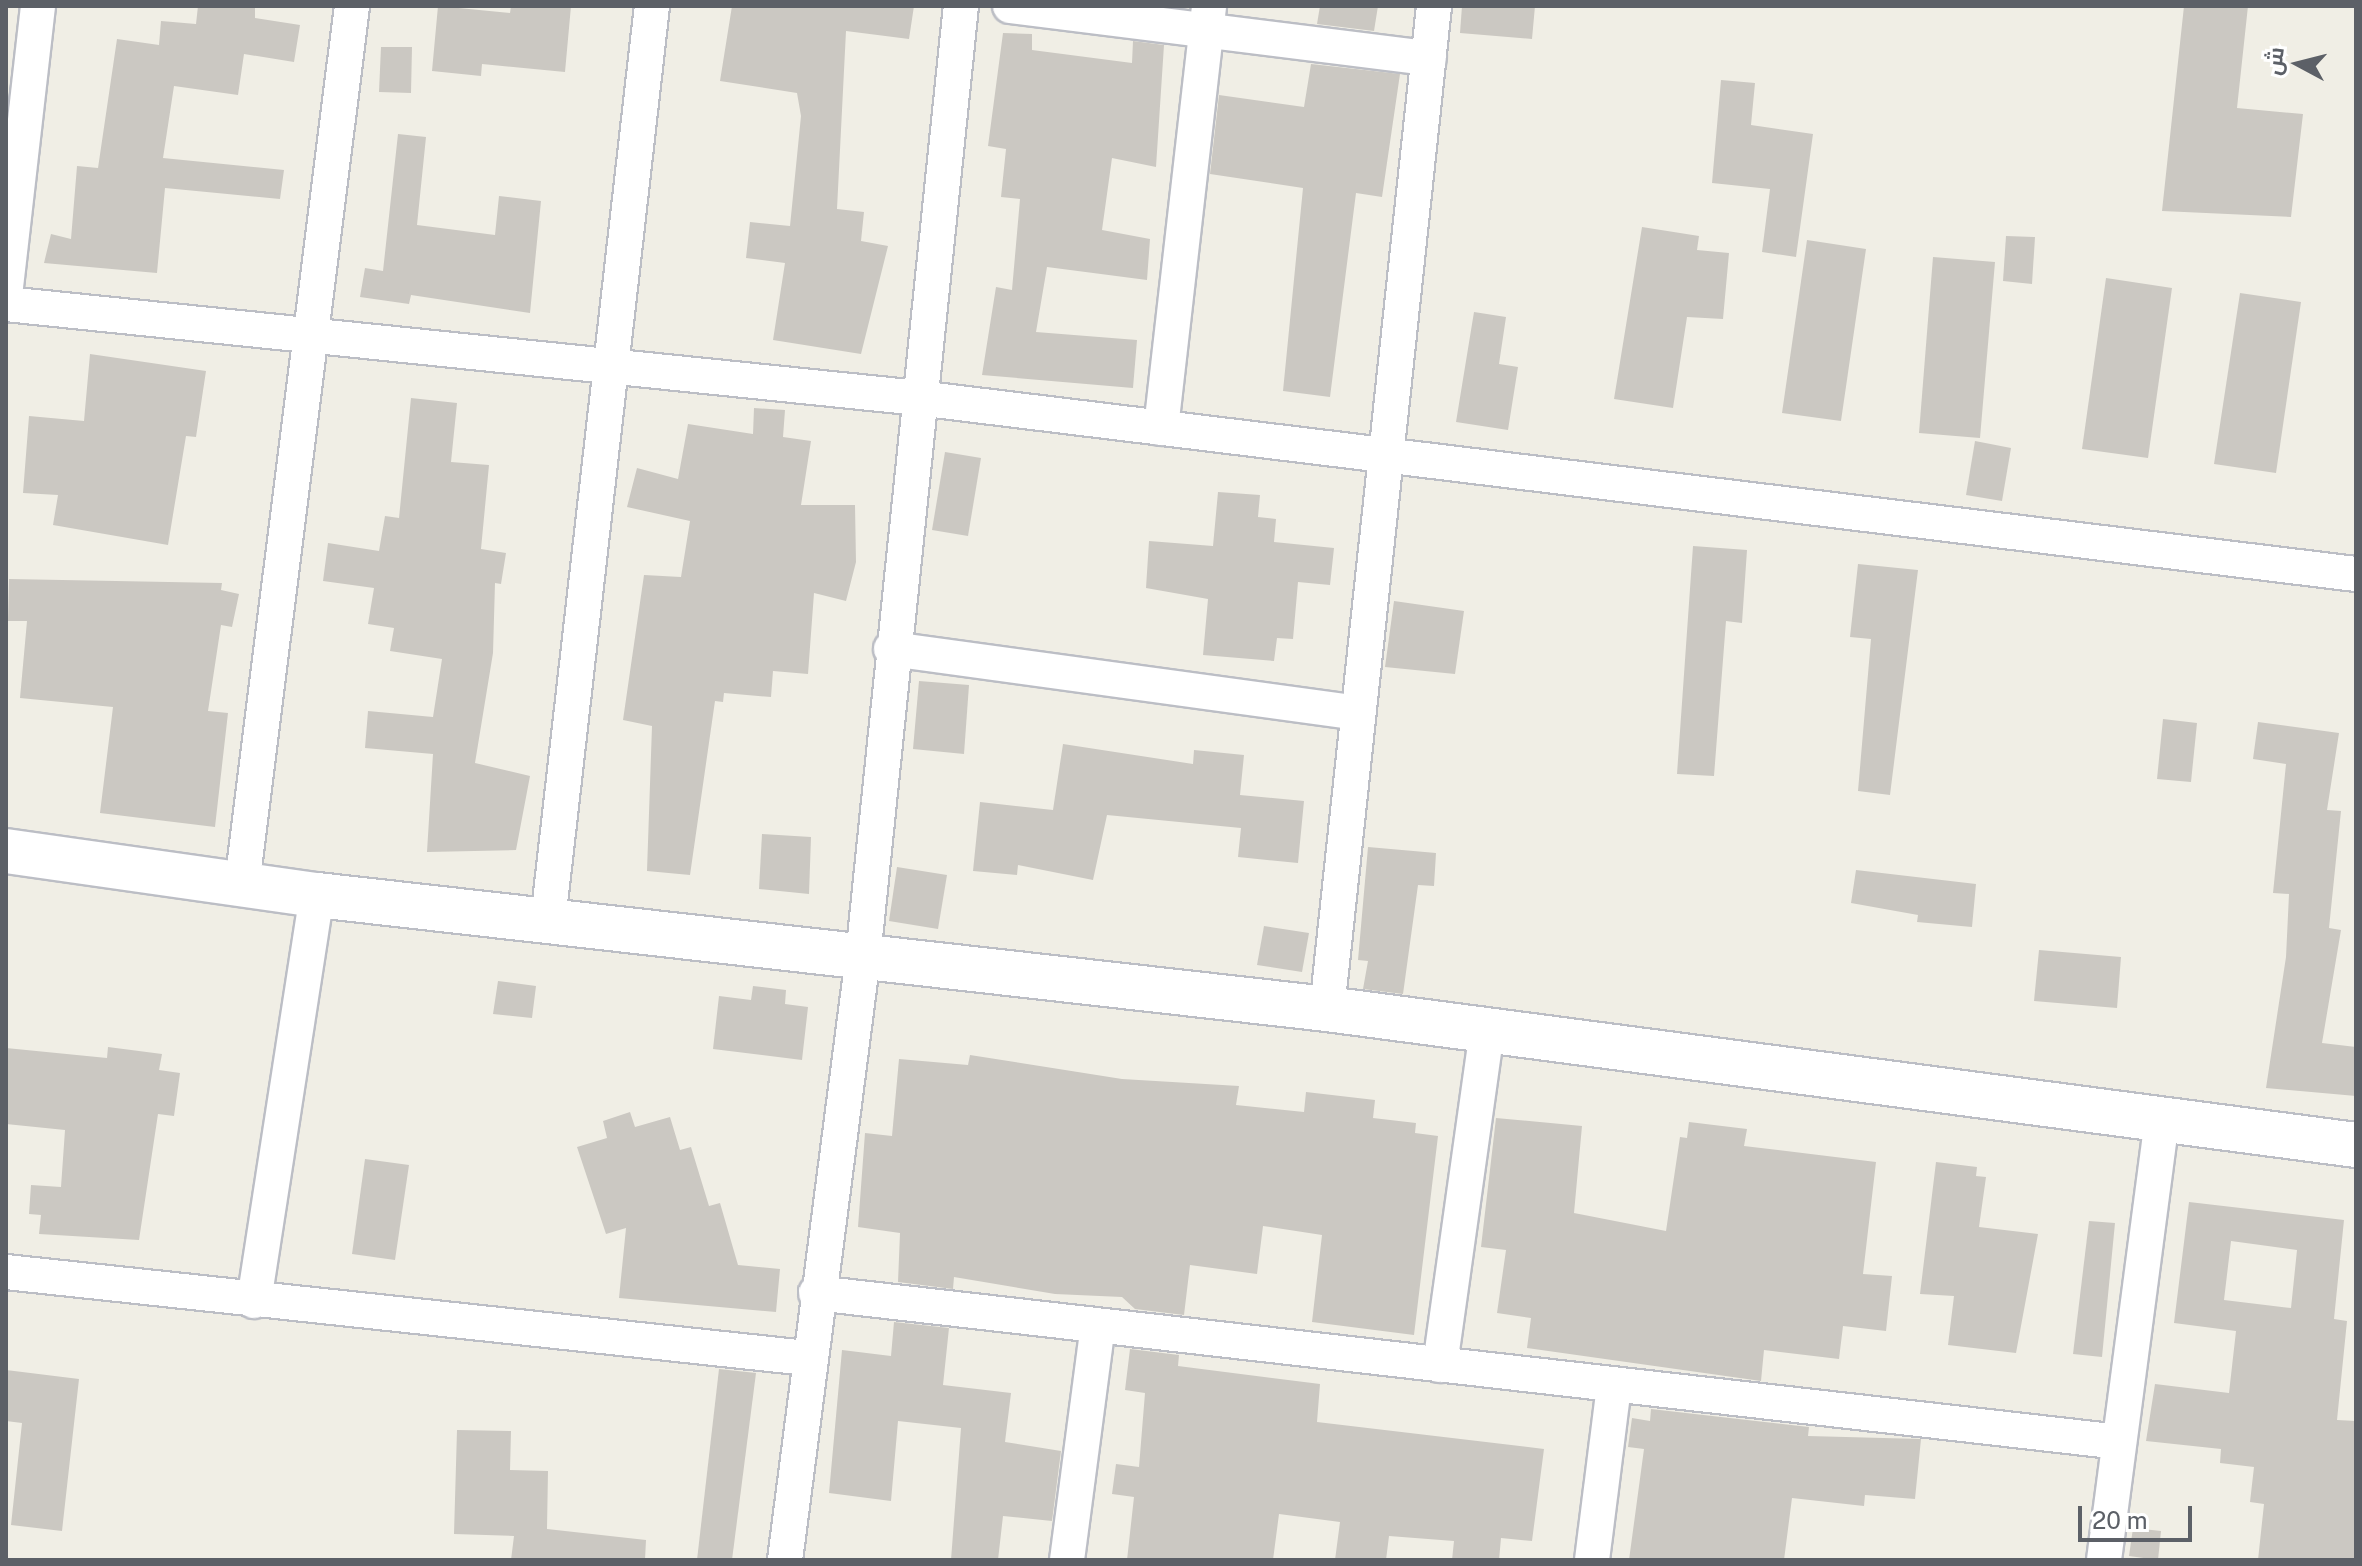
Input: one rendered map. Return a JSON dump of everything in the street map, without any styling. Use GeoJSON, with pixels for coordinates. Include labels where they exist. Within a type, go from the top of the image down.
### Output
{"type":"FeatureCollection","features":[{"type":"Feature","properties":{"kind":"street"},"geometry":{"type":"LineString","coordinates":[[6,287],[38,6]]}},
{"type":"Feature","properties":{"kind":"street"},"geometry":{"type":"LineString","coordinates":[[242,884],[352,6]]}},
{"type":"Feature","properties":{"kind":"street"},"geometry":{"type":"LineString","coordinates":[[548,920],[652,6]]}},
{"type":"Feature","properties":{"kind":"street"},"geometry":{"type":"LineString","coordinates":[[785,1560],[807,1358],[863,957],[891,649],[961,6]]}},
{"type":"Feature","properties":{"kind":"street"},"geometry":{"type":"LineString","coordinates":[[1010,6],[1207,19],[1429,58]]}},
{"type":"Feature","properties":{"kind":"street"},"geometry":{"type":"LineString","coordinates":[[1327,1009],[1356,713],[1434,6]]}},
{"type":"Feature","properties":{"kind":"street"},"geometry":{"type":"LineString","coordinates":[[1161,428],[1207,19]]}},
{"type":"Feature","properties":{"kind":"street"},"geometry":{"type":"LineString","coordinates":[[6,304],[311,340],[918,398],[2356,574]]}},
{"type":"Feature","properties":{"kind":"street"},"geometry":{"type":"LineString","coordinates":[[891,649],[1356,713]]}},
{"type":"Feature","properties":{"kind":"street"},"geometry":{"type":"LineString","coordinates":[[6,851],[317,895],[1327,1009],[2356,1145]]}},
{"type":"Feature","properties":{"kind":"street"},"geometry":{"type":"LineString","coordinates":[[254,1301],[317,895]]}},
{"type":"Feature","properties":{"kind":"street"},"geometry":{"type":"LineString","coordinates":[[1440,1365],[1487,1032]]}},
{"type":"Feature","properties":{"kind":"street"},"geometry":{"type":"LineString","coordinates":[[2104,1560],[2162,1119]]}},
{"type":"Feature","properties":{"kind":"street"},"geometry":{"type":"LineString","coordinates":[[6,1272],[807,1358]]}},
{"type":"Feature","properties":{"kind":"street"},"geometry":{"type":"LineString","coordinates":[[816,1293],[2119,1442]]}},
{"type":"Feature","properties":{"kind":"street"},"geometry":{"type":"LineString","coordinates":[[1067,1560],[1098,1326]]}},
{"type":"Feature","properties":{"kind":"street"},"geometry":{"type":"LineString","coordinates":[[1592,1560],[1614,1386]]}},
{"type":"Feature","properties":{"kind":"building"},"geometry":{"type":"Polygon","coordinates":[[[198,6],[247,6],[255,8],[255,18],[300,25],[294,62],[244,54],[238,95],[174,86],[163,158],[284,170],[280,199],[165,188],[157,273],[44,263],[51,234],[71,239],[77,166],[98,168],[117,39],[159,45],[161,21],[196,24],[198,6]]]}},
{"type":"Feature","properties":{"kind":"building"},"geometry":{"type":"Polygon","coordinates":[[[438,6],[510,13],[511,6],[571,6],[565,72],[482,64],[481,76],[432,71],[438,6]]]}},
{"type":"Feature","properties":{"kind":"building"},"geometry":{"type":"Polygon","coordinates":[[[732,6],[914,6],[909,39],[846,31],[837,209],[864,212],[861,241],[888,246],[861,354],[773,340],[785,263],[746,258],[750,222],[790,226],[801,116],[797,93],[720,81],[732,6]]]}},
{"type":"Feature","properties":{"kind":"building"},"geometry":{"type":"Polygon","coordinates":[[[1320,6],[1378,6],[1374,31],[1317,24],[1320,6]]]}},
{"type":"Feature","properties":{"kind":"building"},"geometry":{"type":"Polygon","coordinates":[[[1462,6],[1535,6],[1532,39],[1460,33],[1462,6]]]}},
{"type":"Feature","properties":{"kind":"building"},"geometry":{"type":"Polygon","coordinates":[[[2184,6],[2248,6],[2237,108],[2303,114],[2291,217],[2162,211],[2184,6]]]}},
{"type":"Feature","properties":{"kind":"building"},"geometry":{"type":"Polygon","coordinates":[[[1003,33],[1032,34],[1032,50],[1132,63],[1133,41],[1164,45],[1156,167],[1112,158],[1102,230],[1150,239],[1147,280],[1047,267],[1036,332],[1137,340],[1133,388],[982,375],[996,287],[1012,290],[1020,199],[1001,197],[1006,149],[988,146],[1003,33]]]}},
{"type":"Feature","properties":{"kind":"building"},"geometry":{"type":"Polygon","coordinates":[[[381,47],[412,47],[411,93],[379,92],[381,47]]]}},
{"type":"Feature","properties":{"kind":"building"},"geometry":{"type":"Polygon","coordinates":[[[1311,64],[1400,74],[1382,197],[1356,193],[1330,397],[1283,391],[1303,188],[1210,174],[1219,95],[1304,107],[1311,64]]]}},
{"type":"Feature","properties":{"kind":"building"},"geometry":{"type":"Polygon","coordinates":[[[1721,80],[1755,83],[1751,125],[1813,134],[1796,257],[1762,252],[1770,189],[1712,183],[1721,80]]]}},
{"type":"Feature","properties":{"kind":"building"},"geometry":{"type":"Polygon","coordinates":[[[398,134],[426,137],[417,225],[495,235],[499,196],[541,201],[530,313],[411,295],[409,304],[360,297],[365,268],[383,271],[398,134]]]}},
{"type":"Feature","properties":{"kind":"building"},"geometry":{"type":"Polygon","coordinates":[[[1642,227],[1699,236],[1697,250],[1729,253],[1723,319],[1687,317],[1673,408],[1614,399],[1642,227]]]}},
{"type":"Feature","properties":{"kind":"building"},"geometry":{"type":"Polygon","coordinates":[[[2006,236],[2035,237],[2032,284],[2003,281],[2006,236]]]}},
{"type":"Feature","properties":{"kind":"building"},"geometry":{"type":"Polygon","coordinates":[[[1807,240],[1866,249],[1841,421],[1782,413],[1807,240]]]}},
{"type":"Feature","properties":{"kind":"building"},"geometry":{"type":"Polygon","coordinates":[[[1933,257],[1995,262],[1980,438],[1919,433],[1933,257]]]}},
{"type":"Feature","properties":{"kind":"building"},"geometry":{"type":"Polygon","coordinates":[[[2106,278],[2172,288],[2148,458],[2082,449],[2106,278]]]}},
{"type":"Feature","properties":{"kind":"building"},"geometry":{"type":"Polygon","coordinates":[[[2240,293],[2301,302],[2276,473],[2214,464],[2240,293]]]}},
{"type":"Feature","properties":{"kind":"building"},"geometry":{"type":"Polygon","coordinates":[[[1474,312],[1506,317],[1499,364],[1518,367],[1508,430],[1456,422],[1474,312]]]}},
{"type":"Feature","properties":{"kind":"building"},"geometry":{"type":"Polygon","coordinates":[[[90,354],[206,371],[196,437],[186,436],[168,545],[53,525],[58,495],[23,493],[29,416],[84,421],[90,354]]]}},
{"type":"Feature","properties":{"kind":"building"},"geometry":{"type":"Polygon","coordinates":[[[411,398],[457,403],[451,462],[489,465],[481,549],[506,553],[501,584],[495,583],[493,653],[475,763],[530,776],[516,850],[427,852],[433,754],[365,748],[368,711],[433,717],[442,659],[390,651],[394,628],[368,624],[374,588],[323,581],[328,543],[379,551],[385,516],[399,518],[411,398]]]}},
{"type":"Feature","properties":{"kind":"building"},"geometry":{"type":"Polygon","coordinates":[[[754,408],[785,410],[783,437],[811,441],[801,505],[855,505],[856,562],[846,601],[814,593],[808,674],[773,671],[771,697],[724,693],[723,702],[715,701],[690,875],[647,871],[652,726],[623,720],[644,575],[681,577],[690,521],[627,507],[637,468],[678,479],[688,424],[753,434],[754,408]]]}},
{"type":"Feature","properties":{"kind":"building"},"geometry":{"type":"Polygon","coordinates":[[[1975,441],[2011,448],[2002,501],[1966,495],[1975,441]]]}},
{"type":"Feature","properties":{"kind":"building"},"geometry":{"type":"Polygon","coordinates":[[[945,452],[981,458],[968,536],[932,530],[945,452]]]}},
{"type":"Feature","properties":{"kind":"building"},"geometry":{"type":"Polygon","coordinates":[[[1218,492],[1260,495],[1258,517],[1276,519],[1274,542],[1334,548],[1330,585],[1298,582],[1293,639],[1277,638],[1274,661],[1203,655],[1208,599],[1146,588],[1149,541],[1213,546],[1218,492]]]}},
{"type":"Feature","properties":{"kind":"building"},"geometry":{"type":"Polygon","coordinates":[[[1693,546],[1747,550],[1742,623],[1726,621],[1714,776],[1677,774],[1693,546]]]}},
{"type":"Feature","properties":{"kind":"building"},"geometry":{"type":"Polygon","coordinates":[[[1858,564],[1918,570],[1890,795],[1858,791],[1871,639],[1850,637],[1858,564]]]}},
{"type":"Feature","properties":{"kind":"building"},"geometry":{"type":"Polygon","coordinates":[[[9,579],[222,583],[221,590],[239,594],[232,627],[221,625],[208,711],[228,713],[215,827],[100,813],[113,707],[20,698],[27,621],[8,621],[9,579]]]}},
{"type":"Feature","properties":{"kind":"building"},"geometry":{"type":"Polygon","coordinates":[[[1394,601],[1464,611],[1455,674],[1385,667],[1394,601]]]}},
{"type":"Feature","properties":{"kind":"building"},"geometry":{"type":"Polygon","coordinates":[[[919,681],[969,685],[964,754],[913,749],[919,681]]]}},
{"type":"Feature","properties":{"kind":"building"},"geometry":{"type":"Polygon","coordinates":[[[2163,719],[2197,723],[2191,782],[2157,779],[2163,719]]]}},
{"type":"Feature","properties":{"kind":"building"},"geometry":{"type":"Polygon","coordinates":[[[2258,722],[2339,733],[2327,810],[2341,811],[2329,928],[2341,930],[2322,1043],[2356,1047],[2356,1096],[2266,1088],[2286,957],[2289,894],[2273,893],[2286,764],[2253,759],[2258,722]]]}},
{"type":"Feature","properties":{"kind":"building"},"geometry":{"type":"Polygon","coordinates":[[[1063,744],[1193,764],[1194,750],[1244,755],[1240,795],[1304,801],[1298,863],[1238,857],[1241,828],[1107,815],[1093,880],[1018,865],[1017,875],[973,871],[980,802],[1053,810],[1063,744]]]}},
{"type":"Feature","properties":{"kind":"building"},"geometry":{"type":"Polygon","coordinates":[[[762,834],[811,837],[809,894],[759,889],[762,834]]]}},
{"type":"Feature","properties":{"kind":"building"},"geometry":{"type":"Polygon","coordinates":[[[1368,847],[1436,853],[1434,886],[1418,885],[1403,994],[1363,989],[1368,961],[1358,960],[1368,847]]]}},
{"type":"Feature","properties":{"kind":"building"},"geometry":{"type":"Polygon","coordinates":[[[897,867],[947,875],[938,929],[889,921],[897,867]]]}},
{"type":"Feature","properties":{"kind":"building"},"geometry":{"type":"Polygon","coordinates":[[[1856,870],[1976,884],[1972,927],[1917,922],[1918,915],[1851,903],[1856,870]]]}},
{"type":"Feature","properties":{"kind":"building"},"geometry":{"type":"Polygon","coordinates":[[[1264,926],[1309,933],[1302,972],[1257,965],[1264,926]]]}},
{"type":"Feature","properties":{"kind":"building"},"geometry":{"type":"Polygon","coordinates":[[[2039,950],[2121,957],[2117,1008],[2034,1001],[2039,950]]]}},
{"type":"Feature","properties":{"kind":"building"},"geometry":{"type":"Polygon","coordinates":[[[498,981],[536,986],[532,1018],[493,1014],[498,981]]]}},
{"type":"Feature","properties":{"kind":"building"},"geometry":{"type":"Polygon","coordinates":[[[753,986],[786,990],[785,1004],[808,1007],[802,1060],[713,1049],[719,996],[751,1000],[753,986]]]}},
{"type":"Feature","properties":{"kind":"building"},"geometry":{"type":"Polygon","coordinates":[[[108,1047],[162,1054],[159,1070],[180,1073],[174,1116],[158,1114],[139,1240],[39,1234],[41,1215],[29,1214],[31,1185],[61,1187],[65,1130],[6,1124],[6,1048],[107,1058],[108,1047]]]}},
{"type":"Feature","properties":{"kind":"building"},"geometry":{"type":"Polygon","coordinates":[[[970,1055],[1122,1079],[1239,1086],[1236,1105],[1304,1112],[1306,1092],[1375,1100],[1373,1118],[1416,1123],[1415,1133],[1438,1136],[1414,1335],[1312,1322],[1322,1235],[1263,1226],[1257,1274],[1190,1265],[1184,1315],[1135,1309],[1122,1297],[1055,1294],[954,1277],[953,1289],[898,1282],[900,1233],[858,1227],[865,1133],[892,1136],[899,1059],[968,1065],[970,1055]]]}},
{"type":"Feature","properties":{"kind":"building"},"geometry":{"type":"Polygon","coordinates":[[[630,1112],[635,1127],[670,1117],[680,1150],[691,1147],[709,1206],[720,1203],[738,1265],[780,1269],[776,1312],[619,1298],[626,1228],[606,1234],[577,1147],[607,1138],[603,1121],[630,1112]]]}},
{"type":"Feature","properties":{"kind":"building"},"geometry":{"type":"Polygon","coordinates":[[[1496,1118],[1582,1126],[1574,1213],[1666,1231],[1680,1137],[1687,1138],[1689,1122],[1747,1129],[1744,1146],[1876,1162],[1863,1274],[1892,1276],[1886,1331],[1843,1326],[1839,1359],[1764,1350],[1761,1381],[1527,1348],[1531,1318],[1497,1313],[1506,1250],[1481,1247],[1496,1118]]]}},
{"type":"Feature","properties":{"kind":"building"},"geometry":{"type":"Polygon","coordinates":[[[365,1159],[409,1165],[395,1260],[352,1254],[365,1159]]]}},
{"type":"Feature","properties":{"kind":"building"},"geometry":{"type":"Polygon","coordinates":[[[1936,1162],[1977,1167],[1976,1176],[1986,1177],[1979,1227],[2038,1234],[2016,1353],[1948,1345],[1954,1296],[1920,1294],[1936,1162]]]}},
{"type":"Feature","properties":{"kind":"building"},"geometry":{"type":"Polygon","coordinates":[[[2189,1202],[2344,1220],[2334,1319],[2347,1321],[2337,1420],[2356,1421],[2356,1560],[2258,1560],[2264,1504],[2250,1502],[2254,1467],[2220,1463],[2221,1449],[2146,1441],[2155,1384],[2229,1393],[2236,1331],[2174,1323],[2189,1202]],[[2231,1241],[2224,1300],[2291,1308],[2297,1250],[2231,1241]]]}},
{"type":"Feature","properties":{"kind":"building"},"geometry":{"type":"Polygon","coordinates":[[[2089,1221],[2115,1223],[2102,1357],[2073,1354],[2089,1221]]]}},
{"type":"Feature","properties":{"kind":"building"},"geometry":{"type":"Polygon","coordinates":[[[894,1322],[949,1328],[943,1385],[1011,1393],[1005,1442],[1061,1451],[1052,1521],[1003,1516],[998,1560],[951,1560],[961,1428],[898,1421],[891,1501],[829,1493],[842,1350],[891,1356],[894,1322]]]}},
{"type":"Feature","properties":{"kind":"building"},"geometry":{"type":"Polygon","coordinates":[[[1130,1349],[1179,1355],[1178,1366],[1320,1384],[1317,1422],[1544,1449],[1532,1541],[1501,1538],[1499,1560],[1452,1560],[1454,1541],[1389,1536],[1386,1560],[1335,1560],[1340,1522],[1279,1514],[1273,1560],[1127,1560],[1134,1497],[1112,1494],[1116,1464],[1139,1467],[1145,1393],[1125,1390],[1130,1349]]]}},
{"type":"Feature","properties":{"kind":"building"},"geometry":{"type":"Polygon","coordinates":[[[719,1369],[756,1373],[732,1560],[697,1560],[719,1369]]]}},
{"type":"Feature","properties":{"kind":"building"},"geometry":{"type":"Polygon","coordinates":[[[6,1370],[79,1379],[62,1531],[11,1525],[22,1423],[6,1421],[6,1370]]]}},
{"type":"Feature","properties":{"kind":"building"},"geometry":{"type":"Polygon","coordinates":[[[1651,1409],[1809,1427],[1808,1436],[1921,1439],[1915,1499],[1865,1495],[1864,1506],[1792,1498],[1784,1560],[1629,1560],[1644,1449],[1628,1447],[1632,1418],[1650,1421],[1651,1409]]]}},
{"type":"Feature","properties":{"kind":"building"},"geometry":{"type":"Polygon","coordinates":[[[457,1430],[511,1431],[510,1470],[548,1471],[547,1529],[646,1540],[645,1560],[511,1560],[514,1536],[454,1534],[457,1430]]]}},
{"type":"Feature","properties":{"kind":"building"},"geometry":{"type":"Polygon","coordinates":[[[2133,1528],[2161,1531],[2158,1560],[2129,1556],[2133,1528]]]}}]}
